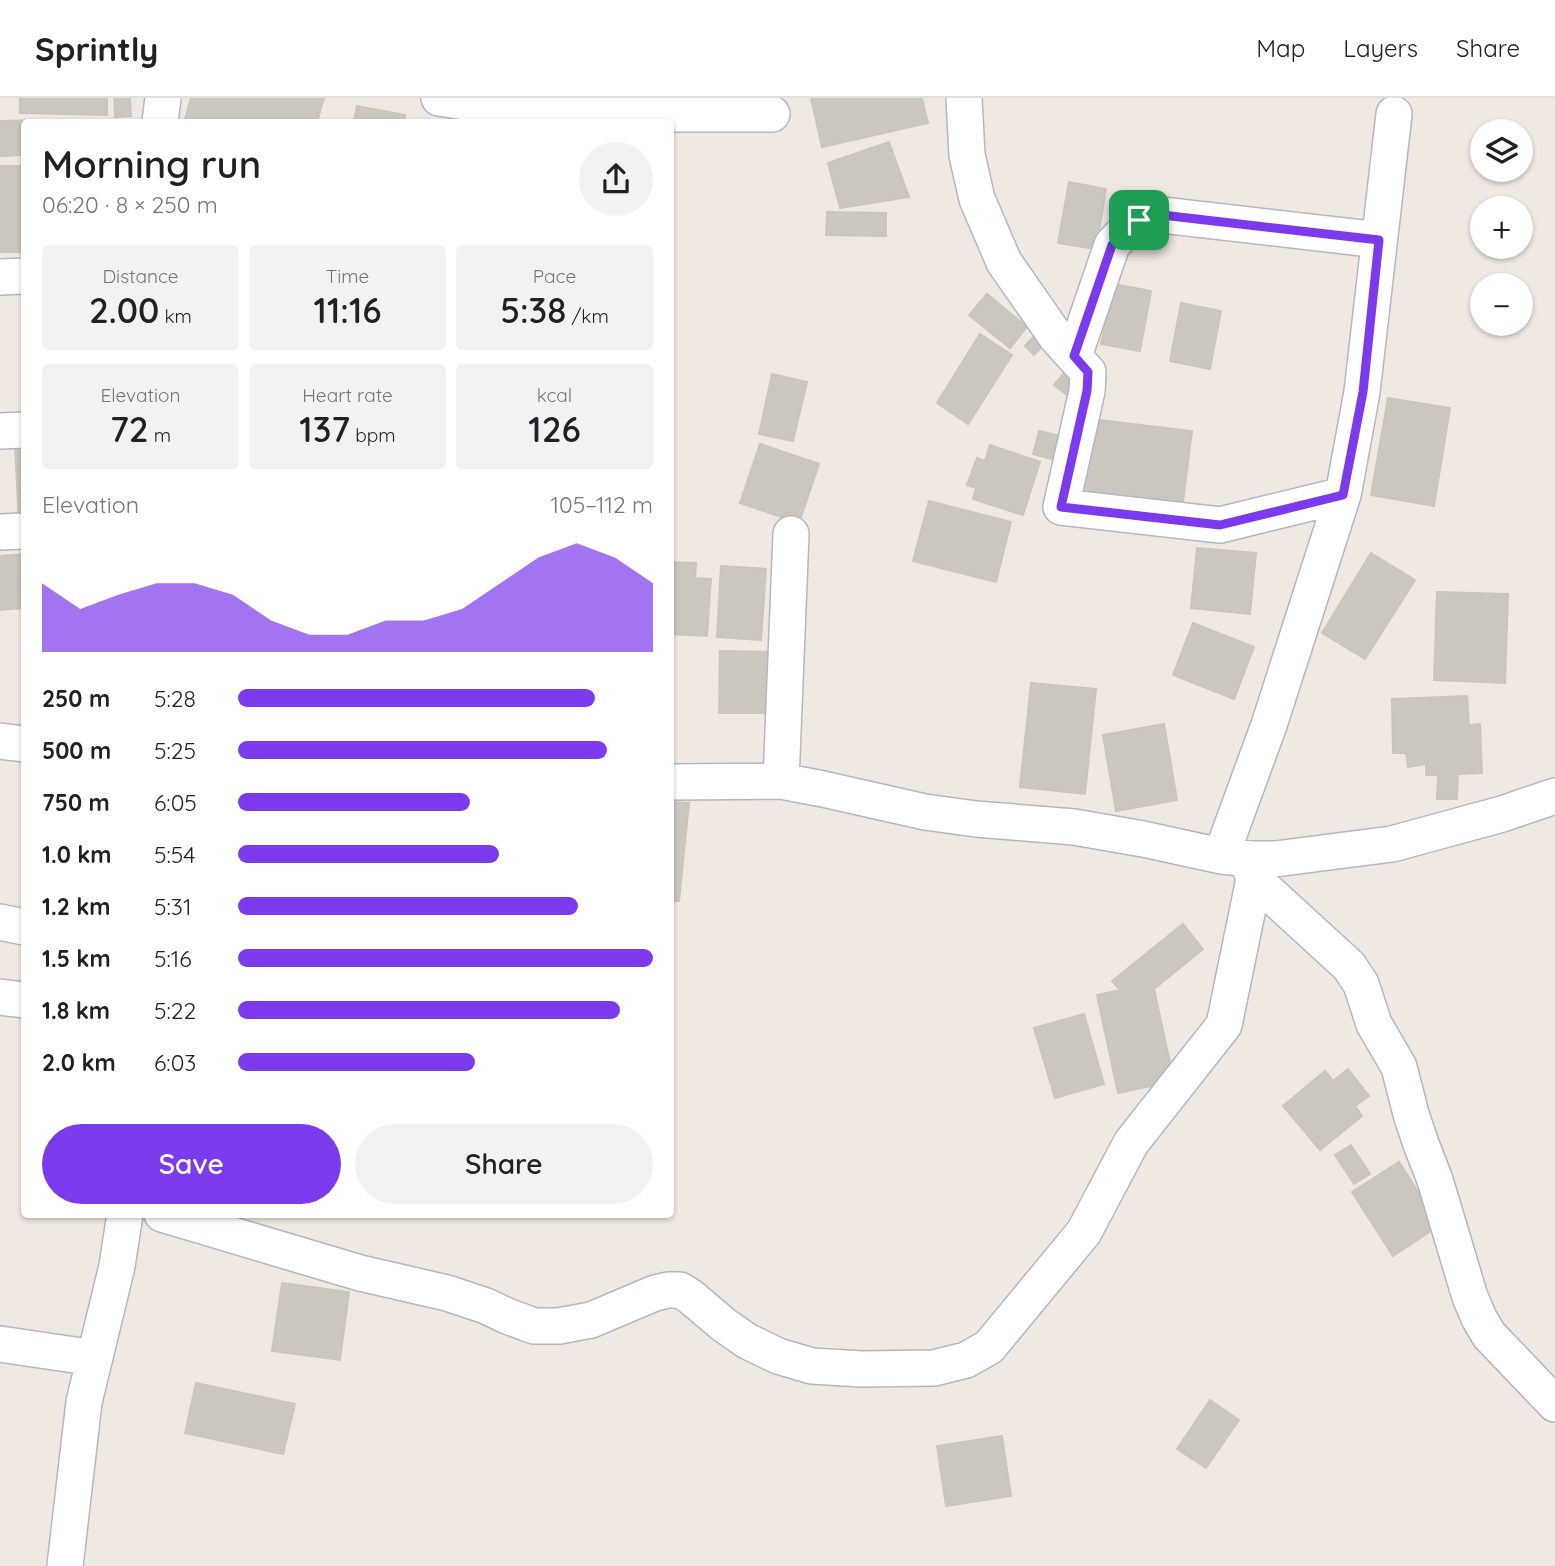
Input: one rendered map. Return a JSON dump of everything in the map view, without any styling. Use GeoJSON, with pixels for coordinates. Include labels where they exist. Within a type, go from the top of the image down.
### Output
{"type":"FeatureCollection","features":[{"type":"Feature","properties":{"kind":"street"},"geometry":{"type":"LineString","coordinates":[[160,119],[163,98]]}},
{"type":"Feature","properties":{"kind":"street"},"geometry":{"type":"LineString","coordinates":[[439,98],[541,114],[772,114]]}},
{"type":"Feature","properties":{"kind":"street"},"geometry":{"type":"LineString","coordinates":[[964,98],[967,155],[977,199],[998,250],[1057,338],[1088,372],[1087,391],[1061,507],[1220,525],[1343,495]]}},
{"type":"Feature","properties":{"kind":"street"},"geometry":{"type":"LineString","coordinates":[[176,1218],[360,1272],[447,1293],[534,1326],[559,1326],[592,1320],[655,1293],[680,1290],[747,1340],[778,1356],[812,1366],[934,1368],[966,1360],[989,1347],[1084,1232],[1131,1143],[1224,1025],[1240,865],[1269,725],[1343,495],[1363,392],[1394,114]]}},
{"type":"Feature","properties":{"kind":"street"},"geometry":{"type":"LineString","coordinates":[[1074,356],[1112,245],[1125,230],[1139,220],[1162,215],[1379,240]]}},
{"type":"Feature","properties":{"kind":"street"},"geometry":{"type":"LineString","coordinates":[[0,277],[21,276]]}},
{"type":"Feature","properties":{"kind":"street"},"geometry":{"type":"LineString","coordinates":[[0,431],[21,430]]}},
{"type":"Feature","properties":{"kind":"street"},"geometry":{"type":"LineString","coordinates":[[0,532],[21,531]]}},
{"type":"Feature","properties":{"kind":"street"},"geometry":{"type":"LineString","coordinates":[[781,781],[791,534]]}},
{"type":"Feature","properties":{"kind":"street"},"geometry":{"type":"LineString","coordinates":[[0,741],[21,744]]}},
{"type":"Feature","properties":{"kind":"street"},"geometry":{"type":"LineString","coordinates":[[674,782],[781,781],[925,812],[1074,827],[1143,839],[1240,865],[1391,844],[1502,814],[1555,796]]}},
{"type":"Feature","properties":{"kind":"street"},"geometry":{"type":"LineString","coordinates":[[1240,865],[1349,966],[1361,984],[1374,1024],[1399,1067],[1414,1124],[1436,1180],[1470,1297],[1479,1318],[1489,1335],[1555,1404]]}},
{"type":"Feature","properties":{"kind":"street"},"geometry":{"type":"LineString","coordinates":[[0,922],[21,926]]}},
{"type":"Feature","properties":{"kind":"street"},"geometry":{"type":"LineString","coordinates":[[0,997],[21,1000]]}},
{"type":"Feature","properties":{"kind":"street"},"geometry":{"type":"LineString","coordinates":[[65,1566],[84,1402],[117,1266],[124,1218]]}},
{"type":"Feature","properties":{"kind":"street"},"geometry":{"type":"LineString","coordinates":[[0,1344],[95,1358]]}},
{"type":"Feature","properties":{"kind":"building"},"geometry":{"type":"Polygon","coordinates":[[[20,98],[107,98],[107,115],[20,113],[20,98]]]}},
{"type":"Feature","properties":{"kind":"building"},"geometry":{"type":"Polygon","coordinates":[[[114,98],[130,98],[131,116],[115,117],[114,98]]]}},
{"type":"Feature","properties":{"kind":"building"},"geometry":{"type":"Polygon","coordinates":[[[191,98],[324,98],[318,119],[185,119],[191,98]]]}},
{"type":"Feature","properties":{"kind":"building"},"geometry":{"type":"Polygon","coordinates":[[[811,98],[922,98],[928,123],[822,147],[811,98]]]}},
{"type":"Feature","properties":{"kind":"building"},"geometry":{"type":"Polygon","coordinates":[[[357,106],[405,115],[404,119],[355,119],[357,106]]]}},
{"type":"Feature","properties":{"kind":"building"},"geometry":{"type":"Polygon","coordinates":[[[0,121],[21,121],[21,155],[0,156],[0,121]]]}},
{"type":"Feature","properties":{"kind":"building"},"geometry":{"type":"Polygon","coordinates":[[[889,142],[909,197],[840,208],[828,163],[889,142]]]}},
{"type":"Feature","properties":{"kind":"building"},"geometry":{"type":"Polygon","coordinates":[[[0,166],[21,166],[21,252],[0,252],[0,166]]]}},
{"type":"Feature","properties":{"kind":"building"},"geometry":{"type":"Polygon","coordinates":[[[1069,182],[1106,189],[1096,249],[1058,243],[1069,182]]]}},
{"type":"Feature","properties":{"kind":"building"},"geometry":{"type":"Polygon","coordinates":[[[827,212],[886,213],[886,236],[826,235],[827,212]]]}},
{"type":"Feature","properties":{"kind":"building"},"geometry":{"type":"Polygon","coordinates":[[[1114,284],[1151,291],[1140,351],[1101,344],[1114,284]]]}},
{"type":"Feature","properties":{"kind":"building"},"geometry":{"type":"Polygon","coordinates":[[[987,294],[1027,327],[1010,348],[969,315],[987,294]]]}},
{"type":"Feature","properties":{"kind":"building"},"geometry":{"type":"Polygon","coordinates":[[[1181,303],[1221,311],[1210,369],[1170,361],[1181,303]]]}},
{"type":"Feature","properties":{"kind":"building"},"geometry":{"type":"Polygon","coordinates":[[[980,334],[1012,355],[968,424],[937,403],[980,334]]]}},
{"type":"Feature","properties":{"kind":"building"},"geometry":{"type":"Polygon","coordinates":[[[1034,336],[1043,345],[1034,355],[1025,346],[1034,336]]]}},
{"type":"Feature","properties":{"kind":"building"},"geometry":{"type":"Polygon","coordinates":[[[1067,369],[1084,381],[1071,398],[1054,385],[1067,369]]]}},
{"type":"Feature","properties":{"kind":"building"},"geometry":{"type":"Polygon","coordinates":[[[772,374],[807,382],[793,441],[759,434],[772,374]]]}},
{"type":"Feature","properties":{"kind":"building"},"geometry":{"type":"Polygon","coordinates":[[[1388,398],[1450,408],[1434,506],[1371,495],[1388,398]]]}},
{"type":"Feature","properties":{"kind":"building"},"geometry":{"type":"Polygon","coordinates":[[[1091,419],[1192,431],[1182,509],[1081,497],[1091,419]]]}},
{"type":"Feature","properties":{"kind":"building"},"geometry":{"type":"Polygon","coordinates":[[[1039,431],[1061,436],[1055,460],[1033,454],[1039,431]]]}},
{"type":"Feature","properties":{"kind":"building"},"geometry":{"type":"Polygon","coordinates":[[[21,443],[19,522],[15,444],[21,443]]]}},
{"type":"Feature","properties":{"kind":"building"},"geometry":{"type":"Polygon","coordinates":[[[760,444],[819,464],[799,523],[740,503],[760,444]]]}},
{"type":"Feature","properties":{"kind":"building"},"geometry":{"type":"Polygon","coordinates":[[[990,445],[1040,462],[1023,515],[973,499],[976,488],[967,485],[977,458],[985,461],[990,445]]]}},
{"type":"Feature","properties":{"kind":"building"},"geometry":{"type":"Polygon","coordinates":[[[929,501],[1011,522],[996,582],[913,561],[929,501]]]}},
{"type":"Feature","properties":{"kind":"building"},"geometry":{"type":"Polygon","coordinates":[[[1197,548],[1256,553],[1250,614],[1191,608],[1197,548]]]}},
{"type":"Feature","properties":{"kind":"building"},"geometry":{"type":"Polygon","coordinates":[[[1371,553],[1415,580],[1365,659],[1322,633],[1371,553]]]}},
{"type":"Feature","properties":{"kind":"building"},"geometry":{"type":"Polygon","coordinates":[[[21,554],[21,608],[0,610],[0,556],[21,554]]]}},
{"type":"Feature","properties":{"kind":"building"},"geometry":{"type":"Polygon","coordinates":[[[674,562],[696,563],[695,578],[711,579],[707,636],[674,634],[674,562]]]}},
{"type":"Feature","properties":{"kind":"building"},"geometry":{"type":"Polygon","coordinates":[[[721,566],[766,569],[761,640],[717,637],[721,566]]]}},
{"type":"Feature","properties":{"kind":"building"},"geometry":{"type":"Polygon","coordinates":[[[1437,592],[1508,594],[1505,683],[1434,680],[1437,592]]]}},
{"type":"Feature","properties":{"kind":"building"},"geometry":{"type":"Polygon","coordinates":[[[1193,623],[1254,647],[1234,699],[1173,675],[1193,623]]]}},
{"type":"Feature","properties":{"kind":"building"},"geometry":{"type":"Polygon","coordinates":[[[720,651],[772,652],[772,713],[719,713],[720,651]]]}},
{"type":"Feature","properties":{"kind":"building"},"geometry":{"type":"Polygon","coordinates":[[[1031,683],[1096,689],[1085,794],[1020,787],[1031,683]]]}},
{"type":"Feature","properties":{"kind":"building"},"geometry":{"type":"Polygon","coordinates":[[[1467,696],[1469,725],[1480,724],[1482,773],[1458,774],[1457,799],[1437,799],[1438,775],[1426,775],[1426,764],[1408,767],[1406,753],[1393,753],[1392,699],[1467,696]]]}},
{"type":"Feature","properties":{"kind":"building"},"geometry":{"type":"Polygon","coordinates":[[[1164,724],[1177,800],[1116,811],[1103,735],[1164,724]]]}},
{"type":"Feature","properties":{"kind":"building"},"geometry":{"type":"Polygon","coordinates":[[[674,802],[689,803],[679,901],[674,901],[674,802]]]}},
{"type":"Feature","properties":{"kind":"building"},"geometry":{"type":"Polygon","coordinates":[[[1183,924],[1203,949],[1154,989],[1174,1081],[1118,1093],[1097,995],[1120,990],[1112,981],[1183,924]]]}},
{"type":"Feature","properties":{"kind":"building"},"geometry":{"type":"Polygon","coordinates":[[[1084,1014],[1104,1084],[1055,1098],[1034,1028],[1084,1014]]]}},
{"type":"Feature","properties":{"kind":"building"},"geometry":{"type":"Polygon","coordinates":[[[1348,1069],[1369,1096],[1355,1106],[1362,1116],[1320,1150],[1283,1106],[1325,1071],[1333,1081],[1348,1069]]]}},
{"type":"Feature","properties":{"kind":"building"},"geometry":{"type":"Polygon","coordinates":[[[1351,1145],[1370,1174],[1354,1184],[1335,1155],[1351,1145]]]}},
{"type":"Feature","properties":{"kind":"building"},"geometry":{"type":"Polygon","coordinates":[[[1399,1162],[1440,1225],[1393,1256],[1352,1192],[1399,1162]]]}},
{"type":"Feature","properties":{"kind":"building"},"geometry":{"type":"Polygon","coordinates":[[[282,1283],[349,1292],[340,1360],[272,1351],[282,1283]]]}},
{"type":"Feature","properties":{"kind":"building"},"geometry":{"type":"Polygon","coordinates":[[[196,1383],[295,1404],[283,1454],[185,1433],[196,1383]]]}},
{"type":"Feature","properties":{"kind":"building"},"geometry":{"type":"Polygon","coordinates":[[[1210,1400],[1239,1420],[1206,1468],[1177,1449],[1210,1400]]]}},
{"type":"Feature","properties":{"kind":"building"},"geometry":{"type":"Polygon","coordinates":[[[1002,1436],[1011,1496],[946,1506],[937,1446],[1002,1436]]]}},
{"type":"Feature","properties":{"kind":"route"},"geometry":{"type":"LineString","coordinates":[[1162,215],[1379,240],[1363,392],[1343,495],[1220,525],[1061,507],[1087,391],[1088,372],[1074,356],[1112,245],[1125,230],[1139,220],[1162,215]]}}]}
